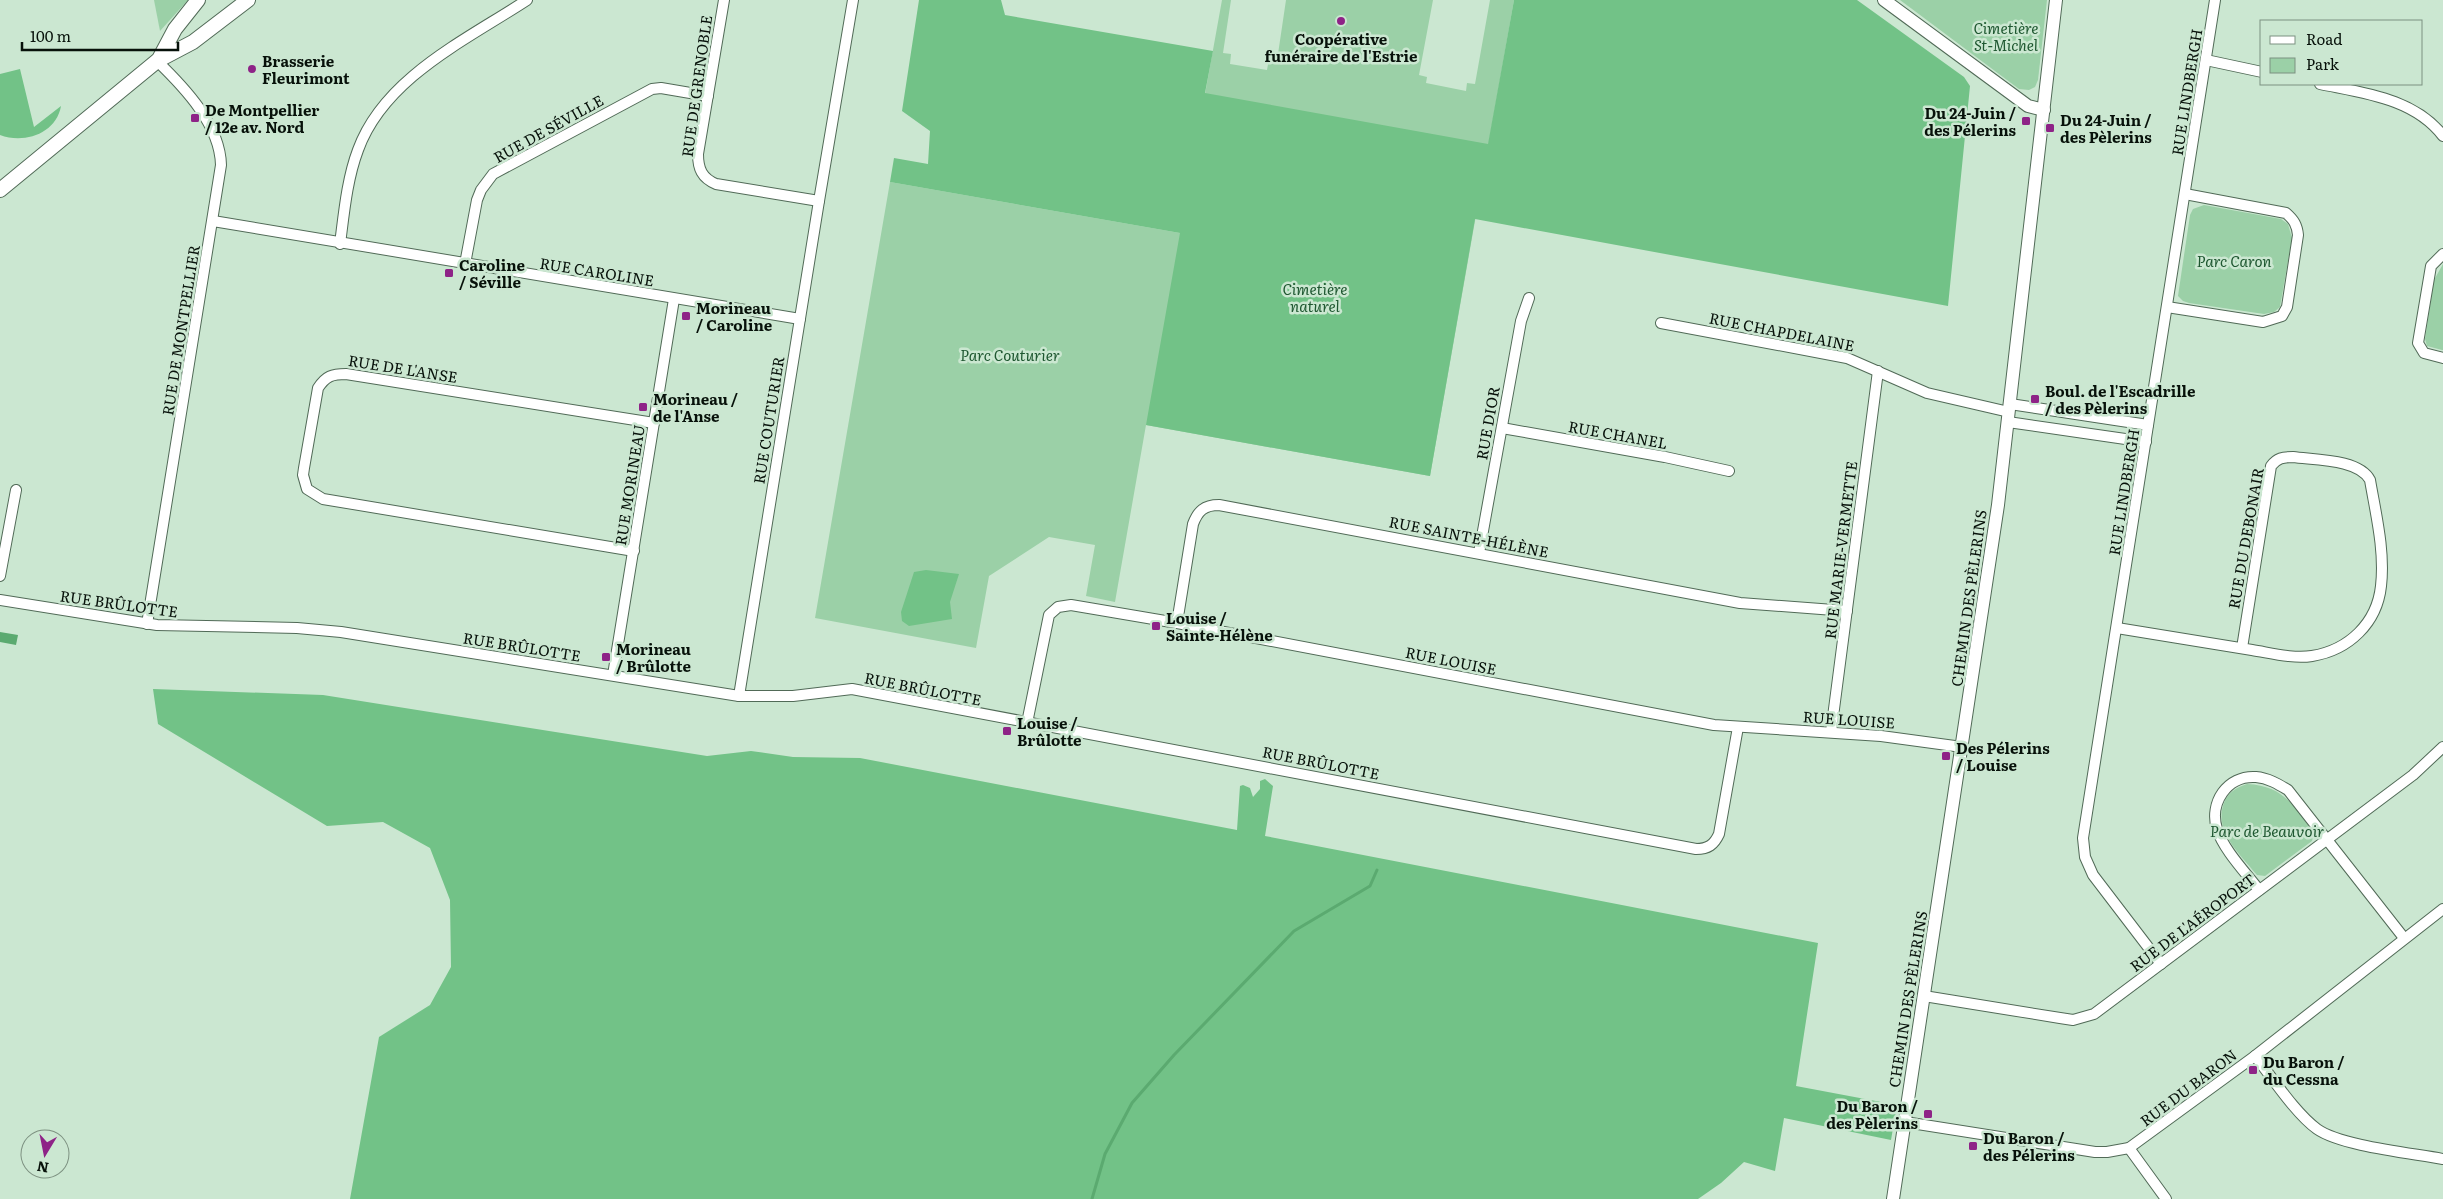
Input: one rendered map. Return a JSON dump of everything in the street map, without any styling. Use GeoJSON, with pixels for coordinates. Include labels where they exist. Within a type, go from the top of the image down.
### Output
{"type":"FeatureCollection","features":[{"type":"Feature","properties":{"kind":"main road"},"geometry":{"type":"LineString","coordinates":[[157,61],[175,29],[198,0]]}},
{"type":"Feature","properties":{"kind":"main road"},"geometry":{"type":"LineString","coordinates":[[0,190],[157,61],[194,42],[248,0]]}},
{"type":"Feature","properties":{"kind":"street"},"geometry":{"type":"LineString","coordinates":[[340,244],[354,162],[366,132],[384,105],[418,71],[527,0]]}},
{"type":"Feature","properties":{"kind":"street","name":"RUE DE GRENOBLE"},"geometry":{"type":"LineString","coordinates":[[724,0],[698,154],[699,167],[707,180],[716,184],[819,201]]}},
{"type":"Feature","properties":{"kind":"street","name":"RUE COUTURIER"},"geometry":{"type":"LineString","coordinates":[[740,696],[853,0]]}},
{"type":"Feature","properties":{"kind":"street"},"geometry":{"type":"LineString","coordinates":[[1884,0],[2028,106],[2044,110]]}},
{"type":"Feature","properties":{"kind":"street","name":"CHEMIN DES PÈLERINS"},"geometry":{"type":"LineString","coordinates":[[1893,1199],[1986,589],[2009,413],[2056,0]]}},
{"type":"Feature","properties":{"kind":"street","name":"RUE LINDBERGH"},"geometry":{"type":"LineString","coordinates":[[2161,964],[2093,875],[2083,848],[2084,826],[2117,628],[2215,0]]}},
{"type":"Feature","properties":{"kind":"street"},"geometry":{"type":"LineString","coordinates":[[2206,60],[2260,72]]}},
{"type":"Feature","properties":{"kind":"street","name":"RUE DE MONTPELLIER"},"geometry":{"type":"LineString","coordinates":[[147,624],[221,165],[218,140],[178,81],[157,61]]}},
{"type":"Feature","properties":{"kind":"street"},"geometry":{"type":"LineString","coordinates":[[2325,85],[2379,96],[2396,102],[2428,120],[2443,136]]}},
{"type":"Feature","properties":{"kind":"street","name":"RUE DE SÉVILLE"},"geometry":{"type":"LineString","coordinates":[[465,264],[481,190],[493,174],[652,89],[661,88],[708,96]]}},
{"type":"Feature","properties":{"kind":"street"},"geometry":{"type":"LineString","coordinates":[[2167,306],[2263,322],[2282,316],[2287,307],[2298,235],[2297,226],[2292,218],[2286,213],[2185,194]]}},
{"type":"Feature","properties":{"kind":"street","name":"RUE CAROLINE"},"geometry":{"type":"LineString","coordinates":[[213,221],[340,244],[800,320]]}},
{"type":"Feature","properties":{"kind":"street"},"geometry":{"type":"LineString","coordinates":[[2443,254],[2431,266],[2418,343],[2424,353],[2443,358]]}},
{"type":"Feature","properties":{"kind":"street","name":"RUE DIOR"},"geometry":{"type":"LineString","coordinates":[[1479,553],[1520,322],[1529,298]]}},
{"type":"Feature","properties":{"kind":"street","name":"RUE MORINEAU"},"geometry":{"type":"LineString","coordinates":[[613,675],[674,299]]}},
{"type":"Feature","properties":{"kind":"street","name":"RUE CHAPDELAINE"},"geometry":{"type":"LineString","coordinates":[[1661,323],[1847,358],[1940,397],[2009,413]]}},
{"type":"Feature","properties":{"kind":"street","name":"RUE MARIE-VERMETTE"},"geometry":{"type":"LineString","coordinates":[[1831,732],[1878,372]]}},
{"type":"Feature","properties":{"kind":"street","name":"RUE DE L'ANSE"},"geometry":{"type":"LineString","coordinates":[[634,551],[323,499],[306,489],[303,475],[304,468],[318,388],[323,380],[332,374],[346,374],[654,423]]}},
{"type":"Feature","properties":{"kind":"street"},"geometry":{"type":"LineString","coordinates":[[2009,413],[2148,425]]}},
{"type":"Feature","properties":{"kind":"street"},"geometry":{"type":"LineString","coordinates":[[2009,413],[2146,442]]}},
{"type":"Feature","properties":{"kind":"street","name":"RUE CHANEL"},"geometry":{"type":"LineString","coordinates":[[1502,428],[1664,457],[1729,471]]}},
{"type":"Feature","properties":{"kind":"street","name":"RUE DU DEBONAIR"},"geometry":{"type":"LineString","coordinates":[[2117,628],[2242,648],[2294,656],[2324,654],[2351,640],[2371,619],[2378,604],[2382,569],[2370,480],[2366,473],[2352,465],[2292,456],[2283,456],[2271,466],[2242,648]]}},
{"type":"Feature","properties":{"kind":"street"},"geometry":{"type":"LineString","coordinates":[[0,576],[16,490]]}},
{"type":"Feature","properties":{"kind":"street","name":"RUE SAINTE-HÉLÈNE"},"geometry":{"type":"LineString","coordinates":[[1177,623],[1193,524],[1197,514],[1203,508],[1211,505],[1231,507],[1740,603],[1847,611]]}},
{"type":"Feature","properties":{"kind":"street","name":"RUE BRÛLOTTE"},"geometry":{"type":"LineString","coordinates":[[0,600],[147,624],[297,628],[341,632],[740,696],[784,696],[852,690],[1696,849],[1704,849],[1712,845],[1719,834],[1738,727]]}},
{"type":"Feature","properties":{"kind":"street","name":"RUE LOUISE"},"geometry":{"type":"LineString","coordinates":[[1027,723],[1049,616],[1058,607],[1080,605],[1689,721],[1738,727],[1881,736],[1962,747]]}},
{"type":"Feature","properties":{"kind":"street","name":"RUE DE L'AÉROPORT"},"geometry":{"type":"LineString","coordinates":[[1924,996],[2060,1018],[2079,1019],[2094,1014],[2413,774],[2443,747]]}},
{"type":"Feature","properties":{"kind":"street"},"geometry":{"type":"LineString","coordinates":[[2259,890],[2216,829],[2216,806],[2225,788],[2236,781],[2256,777],[2276,783],[2288,790],[2404,938]]}},
{"type":"Feature","properties":{"kind":"street","name":"RUE DU BARON"},"geometry":{"type":"LineString","coordinates":[[1905,1122],[2095,1152],[2114,1152],[2129,1148],[2254,1056],[2443,909]]}},
{"type":"Feature","properties":{"kind":"street"},"geometry":{"type":"LineString","coordinates":[[2254,1056],[2306,1119],[2324,1133],[2348,1141],[2443,1158]]}},
{"type":"Feature","properties":{"kind":"street"},"geometry":{"type":"LineString","coordinates":[[2129,1148],[2166,1199]]}},
{"type":"Feature","properties":{"kind":"green space"},"geometry":{"type":"Polygon","coordinates":[[[154,0],[188,0],[160,31],[154,0]]]}},
{"type":"Feature","properties":{"kind":"green space","name":"Cimetière naturel"},"geometry":{"type":"Polygon","coordinates":[[[919,0],[1001,0],[1005,15],[1213,51],[1205,93],[1488,144],[1514,0],[1857,0],[1964,77],[1970,86],[1948,306],[1475,219],[1430,476],[1146,425],[1180,233],[890,182],[894,158],[928,164],[930,131],[902,111],[919,0]]]}},
{"type":"Feature","properties":{"kind":"green space"},"geometry":{"type":"Polygon","coordinates":[[[1222,0],[1231,0],[1223,53],[1231,54],[1230,64],[1267,70],[1270,53],[1278,54],[1286,0],[1433,0],[1419,75],[1427,77],[1426,83],[1466,91],[1467,83],[1475,84],[1490,0],[1514,0],[1430,476],[1146,425],[1115,602],[1086,596],[1095,545],[1049,537],[989,576],[976,648],[815,618],[890,182],[1180,233],[1222,0]]]}},
{"type":"Feature","properties":{"kind":"green space","name":"Cimetière St-Michel"},"geometry":{"type":"Polygon","coordinates":[[[1900,0],[2047,0],[2038,80],[2035,87],[2029,90],[2019,89],[1900,0]]]}},
{"type":"Feature","properties":{"kind":"green space"},"geometry":{"type":"Polygon","coordinates":[[[20,69],[34,127],[61,106],[53,124],[46,130],[29,137],[19,138],[0,135],[0,74],[20,69]]]}},
{"type":"Feature","properties":{"kind":"green space","name":"Parc Caron"},"geometry":{"type":"Polygon","coordinates":[[[2204,205],[2281,219],[2288,224],[2292,238],[2280,307],[2274,312],[2264,314],[2189,303],[2183,301],[2178,296],[2190,215],[2193,209],[2204,205]]]}},
{"type":"Feature","properties":{"kind":"green space"},"geometry":{"type":"Polygon","coordinates":[[[2443,264],[2442,350],[2427,346],[2425,339],[2434,280],[2443,264]]]}},
{"type":"Feature","properties":{"kind":"green space"},"geometry":{"type":"Polygon","coordinates":[[[926,570],[959,574],[950,602],[952,619],[909,626],[902,621],[901,612],[914,572],[926,570]]]}},
{"type":"Feature","properties":{"kind":"green space"},"geometry":{"type":"Polygon","coordinates":[[[153,689],[323,695],[707,756],[751,751],[793,757],[860,758],[1237,830],[1240,786],[1243,785],[1250,788],[1253,797],[1260,789],[1260,781],[1265,779],[1273,786],[1265,836],[1818,943],[1796,1086],[1897,1105],[1891,1140],[1784,1118],[1775,1171],[1744,1162],[1721,1183],[1698,1199],[350,1199],[379,1037],[430,1005],[451,967],[450,900],[430,848],[383,822],[327,826],[158,724],[153,689]]]}},
{"type":"Feature","properties":{"kind":"green space","name":"Parc de Beauvoir"},"geometry":{"type":"Polygon","coordinates":[[[2247,784],[2271,789],[2279,793],[2294,806],[2314,833],[2312,841],[2265,876],[2257,875],[2237,851],[2225,833],[2222,823],[2222,813],[2226,799],[2233,791],[2247,784]]]}},
{"type":"Feature","properties":{"kind":"shaded area"},"geometry":{"type":"Polygon","coordinates":[[[0,632],[18,635],[16,645],[0,642],[0,632]]]}},
{"type":"Feature","properties":{"kind":"waterway"},"geometry":{"type":"LineString","coordinates":[[1092,1199],[1105,1154],[1132,1103],[1174,1055],[1294,931],[1370,886],[1377,870]]}},
{"type":"Feature","properties":{"kind":"place","name":"Coopérative funéraire de l'Estrie"},"geometry":{"type":"Point","coordinates":[1341,21]}},
{"type":"Feature","properties":{"kind":"place","name":"Brasserie Fleurimont"},"geometry":{"type":"Point","coordinates":[252,69]}},
{"type":"Feature","properties":{"kind":"place","name":"De Montpellier / 12e av. Nord"},"geometry":{"type":"Point","coordinates":[195,118]}},
{"type":"Feature","properties":{"kind":"place","name":"Du 24-Juin / des Pélerins"},"geometry":{"type":"Point","coordinates":[2026,121]}},
{"type":"Feature","properties":{"kind":"place","name":"Du 24-Juin / des Pèlerins"},"geometry":{"type":"Point","coordinates":[2050,128]}},
{"type":"Feature","properties":{"kind":"place","name":"Caroline / Séville"},"geometry":{"type":"Point","coordinates":[449,273]}},
{"type":"Feature","properties":{"kind":"place","name":"Morineau / Caroline"},"geometry":{"type":"Point","coordinates":[686,316]}},
{"type":"Feature","properties":{"kind":"place","name":"Boul. de l'Escadrille / des Pèlerins"},"geometry":{"type":"Point","coordinates":[2035,399]}},
{"type":"Feature","properties":{"kind":"place","name":"Morineau / de l'Anse"},"geometry":{"type":"Point","coordinates":[643,407]}},
{"type":"Feature","properties":{"kind":"place","name":"Louise / Sainte-Hélène"},"geometry":{"type":"Point","coordinates":[1156,626]}},
{"type":"Feature","properties":{"kind":"place","name":"Morineau / Brûlotte"},"geometry":{"type":"Point","coordinates":[606,657]}},
{"type":"Feature","properties":{"kind":"place","name":"Louise / Brûlotte"},"geometry":{"type":"Point","coordinates":[1007,731]}},
{"type":"Feature","properties":{"kind":"place","name":"Des Pélerins / Louise"},"geometry":{"type":"Point","coordinates":[1946,756]}},
{"type":"Feature","properties":{"kind":"place","name":"Du Baron / du Cessna"},"geometry":{"type":"Point","coordinates":[2253,1070]}},
{"type":"Feature","properties":{"kind":"place","name":"Du Baron / des Pèlerins"},"geometry":{"type":"Point","coordinates":[1928,1114]}},
{"type":"Feature","properties":{"kind":"place","name":"Du Baron / des Pélerins"},"geometry":{"type":"Point","coordinates":[1973,1146]}},
{"type":"Feature","properties":{"kind":"park label","name":"Parc Couturier"},"geometry":{"type":"Point","coordinates":[1010,354]}}]}
